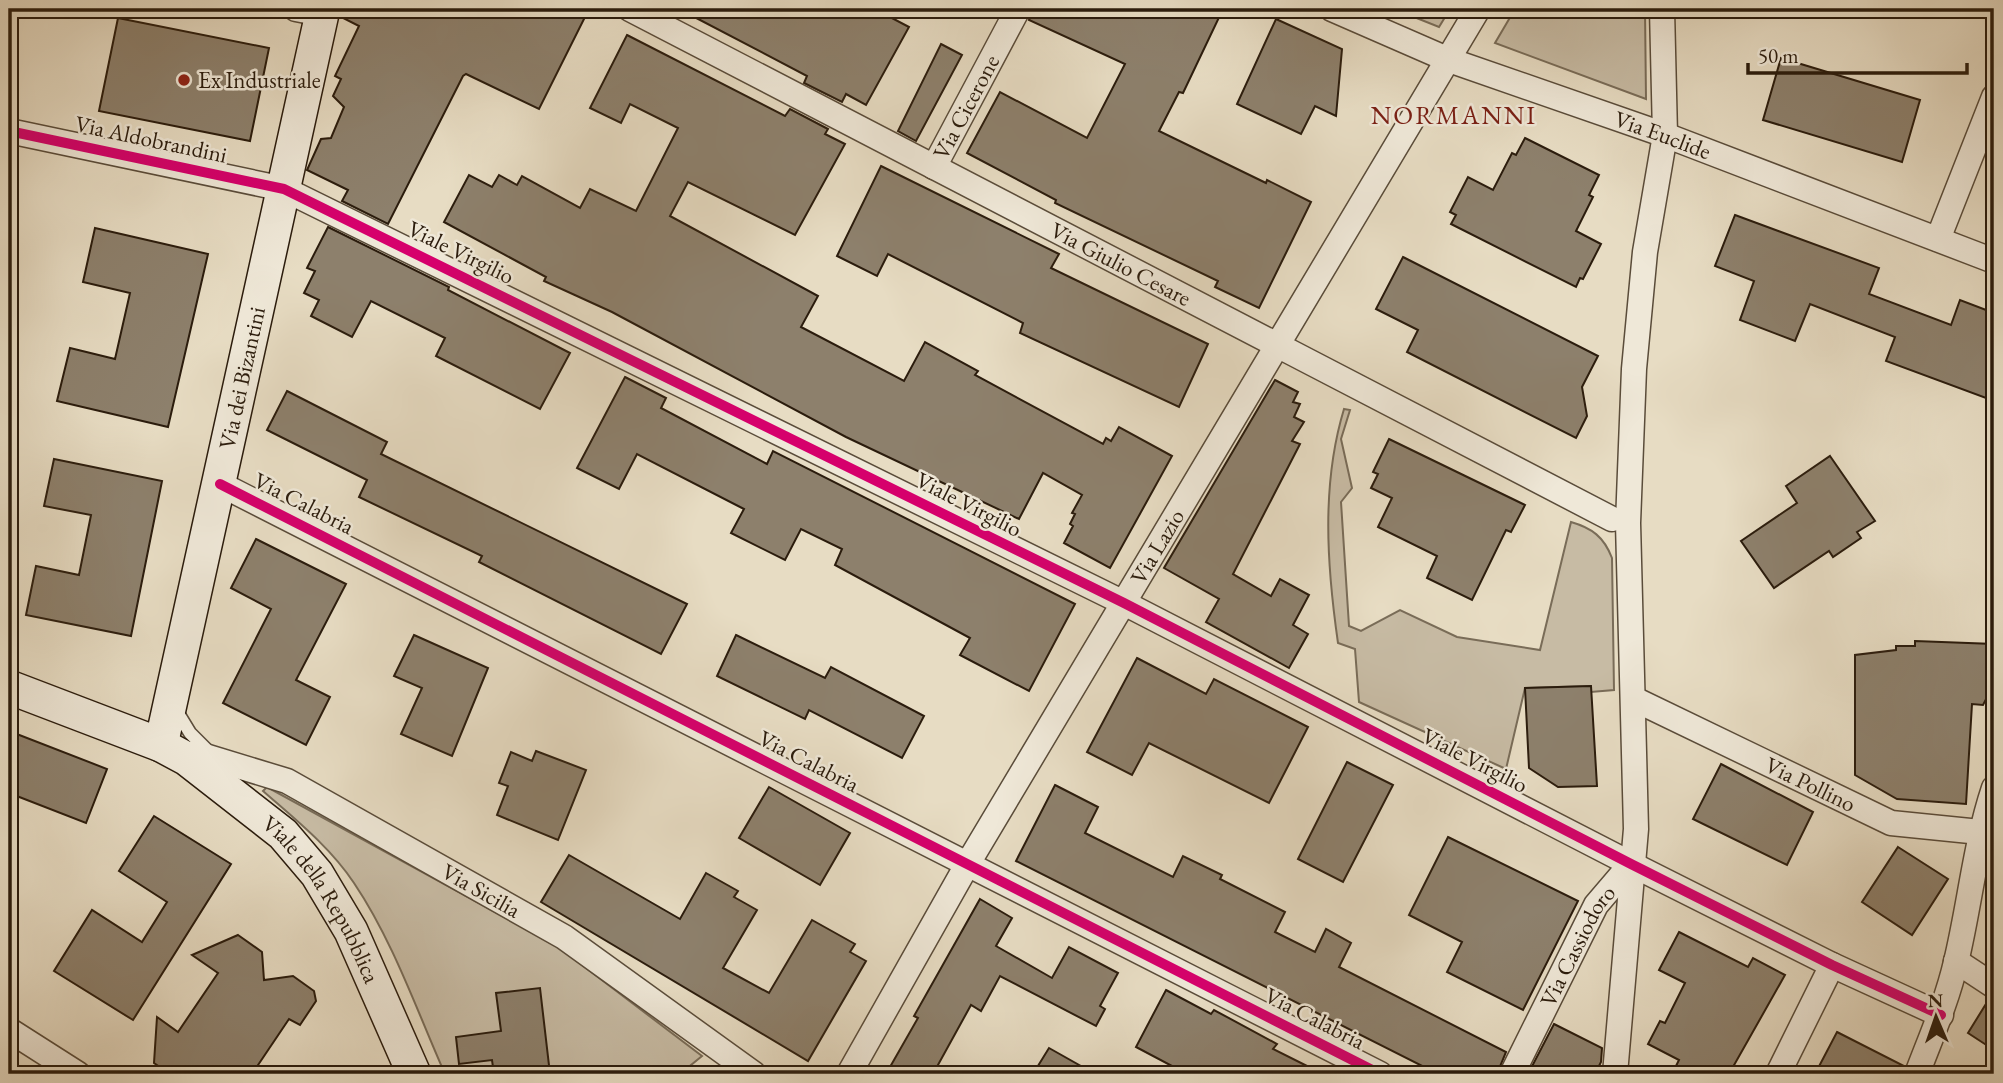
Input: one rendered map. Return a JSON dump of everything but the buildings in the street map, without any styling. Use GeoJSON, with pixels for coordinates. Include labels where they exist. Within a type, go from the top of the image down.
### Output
{"type":"FeatureCollection","features":[{"type":"Feature","properties":{"kind":"street","name":"Via Giulio Cesare"},"geometry":{"type":"LineString","coordinates":[[630,9],[1612,519]]}},
{"type":"Feature","properties":{"kind":"street","name":"Via Cicerone"},"geometry":{"type":"LineString","coordinates":[[934,167],[1018,9]]}},
{"type":"Feature","properties":{"kind":"street","name":"Via Euclide"},"geometry":{"type":"LineString","coordinates":[[1332,9],[1449,60],[1665,135],[1994,261]]}},
{"type":"Feature","properties":{"kind":"street","name":"Via Lazio"},"geometry":{"type":"LineString","coordinates":[[849,1074],[967,865],[1478,9]]}},
{"type":"Feature","properties":{"kind":"street"},"geometry":{"type":"LineString","coordinates":[[1631,864],[1636,829],[1628,523],[1634,369],[1645,252],[1665,135],[1662,9]]}},
{"type":"Feature","properties":{"kind":"street","name":"Via dei Bizantini"},"geometry":{"type":"LineString","coordinates":[[187,753],[172,702],[284,189],[314,11]]}},
{"type":"Feature","properties":{"kind":"street"},"geometry":{"type":"LineString","coordinates":[[1938,239],[1994,97]]}},
{"type":"Feature","properties":{"kind":"street","name":"Via Aldobrandini"},"geometry":{"type":"LineString","coordinates":[[9,131],[284,189]]}},
{"type":"Feature","properties":{"kind":"street","name":"Viale Virgilio"},"geometry":{"type":"LineString","coordinates":[[284,189],[1124,603],[1631,864],[1832,965],[1941,1015]]}},
{"type":"Feature","properties":{"kind":"street","name":"Via Calabria"},"geometry":{"type":"LineString","coordinates":[[220,484],[1380,1074]]}},
{"type":"Feature","properties":{"kind":"street","name":"Viale della Repubblica"},"geometry":{"type":"LineString","coordinates":[[9,687],[187,753],[283,834],[317,874],[351,930],[414,1074]]}},
{"type":"Feature","properties":{"kind":"street","name":"Via Pollino"},"geometry":{"type":"LineString","coordinates":[[1634,699],[1892,823],[1987,837]]}},
{"type":"Feature","properties":{"kind":"street","name":"Via Sicilia"},"geometry":{"type":"LineString","coordinates":[[187,753],[287,781],[564,937],[754,1074]]}},
{"type":"Feature","properties":{"kind":"street"},"geometry":{"type":"LineString","coordinates":[[1917,1074],[1941,1015],[1956,961],[1987,837],[1994,788]]}},
{"type":"Feature","properties":{"kind":"street","name":"Via Cassiodoro"},"geometry":{"type":"LineString","coordinates":[[1512,1074],[1596,905],[1631,864]]}},
{"type":"Feature","properties":{"kind":"street","name":"Via Cassiodoro"},"geometry":{"type":"LineString","coordinates":[[1615,1074],[1631,864]]}},
{"type":"Feature","properties":{"kind":"street"},"geometry":{"type":"LineString","coordinates":[[1956,961],[1994,986]]}},
{"type":"Feature","properties":{"kind":"street"},"geometry":{"type":"LineString","coordinates":[[1778,1074],[1832,965]]}},
{"type":"Feature","properties":{"kind":"street"},"geometry":{"type":"LineString","coordinates":[[9,1030],[78,1074]]}},
{"type":"Feature","properties":{"kind":"lane"},"geometry":{"type":"LineString","coordinates":[[172,702],[190,733],[187,753]]}},
{"type":"Feature","properties":{"kind":"shaded area"},"geometry":{"type":"Polygon","coordinates":[[[1394,9],[1450,9],[1439,27],[1394,9]]]}},
{"type":"Feature","properties":{"kind":"shaded area"},"geometry":{"type":"Polygon","coordinates":[[[1515,9],[1645,9],[1646,99],[1495,43],[1515,9]]]}},
{"type":"Feature","properties":{"kind":"shaded area"},"geometry":{"type":"Polygon","coordinates":[[[1344,409],[1350,410],[1341,439],[1352,488],[1341,502],[1349,626],[1361,631],[1400,610],[1457,637],[1540,650],[1571,522],[1596,534],[1609,551],[1612,558],[1614,690],[1591,692],[1590,686],[1525,688],[1506,769],[1359,702],[1355,649],[1338,643],[1329,555],[1329,496],[1344,409]]]}},
{"type":"Feature","properties":{"kind":"shaded area"},"geometry":{"type":"Polygon","coordinates":[[[267,787],[557,946],[702,1056],[680,1074],[445,1074],[393,952],[368,905],[345,870],[312,834],[263,791],[267,787]]]}},
{"type":"Feature","properties":{"kind":"cycle path"},"geometry":{"type":"LineString","coordinates":[[9,131],[284,189],[1124,603],[1631,864],[1832,965],[1941,1015]]}},
{"type":"Feature","properties":{"kind":"cycle path"},"geometry":{"type":"LineString","coordinates":[[220,484],[1380,1074]]}},
{"type":"Feature","properties":{"kind":"place","name":"Ex Industriale"},"geometry":{"type":"Point","coordinates":[184,80]}},
{"type":"Feature","properties":{"kind":"district","name":"NORMANNI"},"geometry":{"type":"Point","coordinates":[1454,115]}}]}
